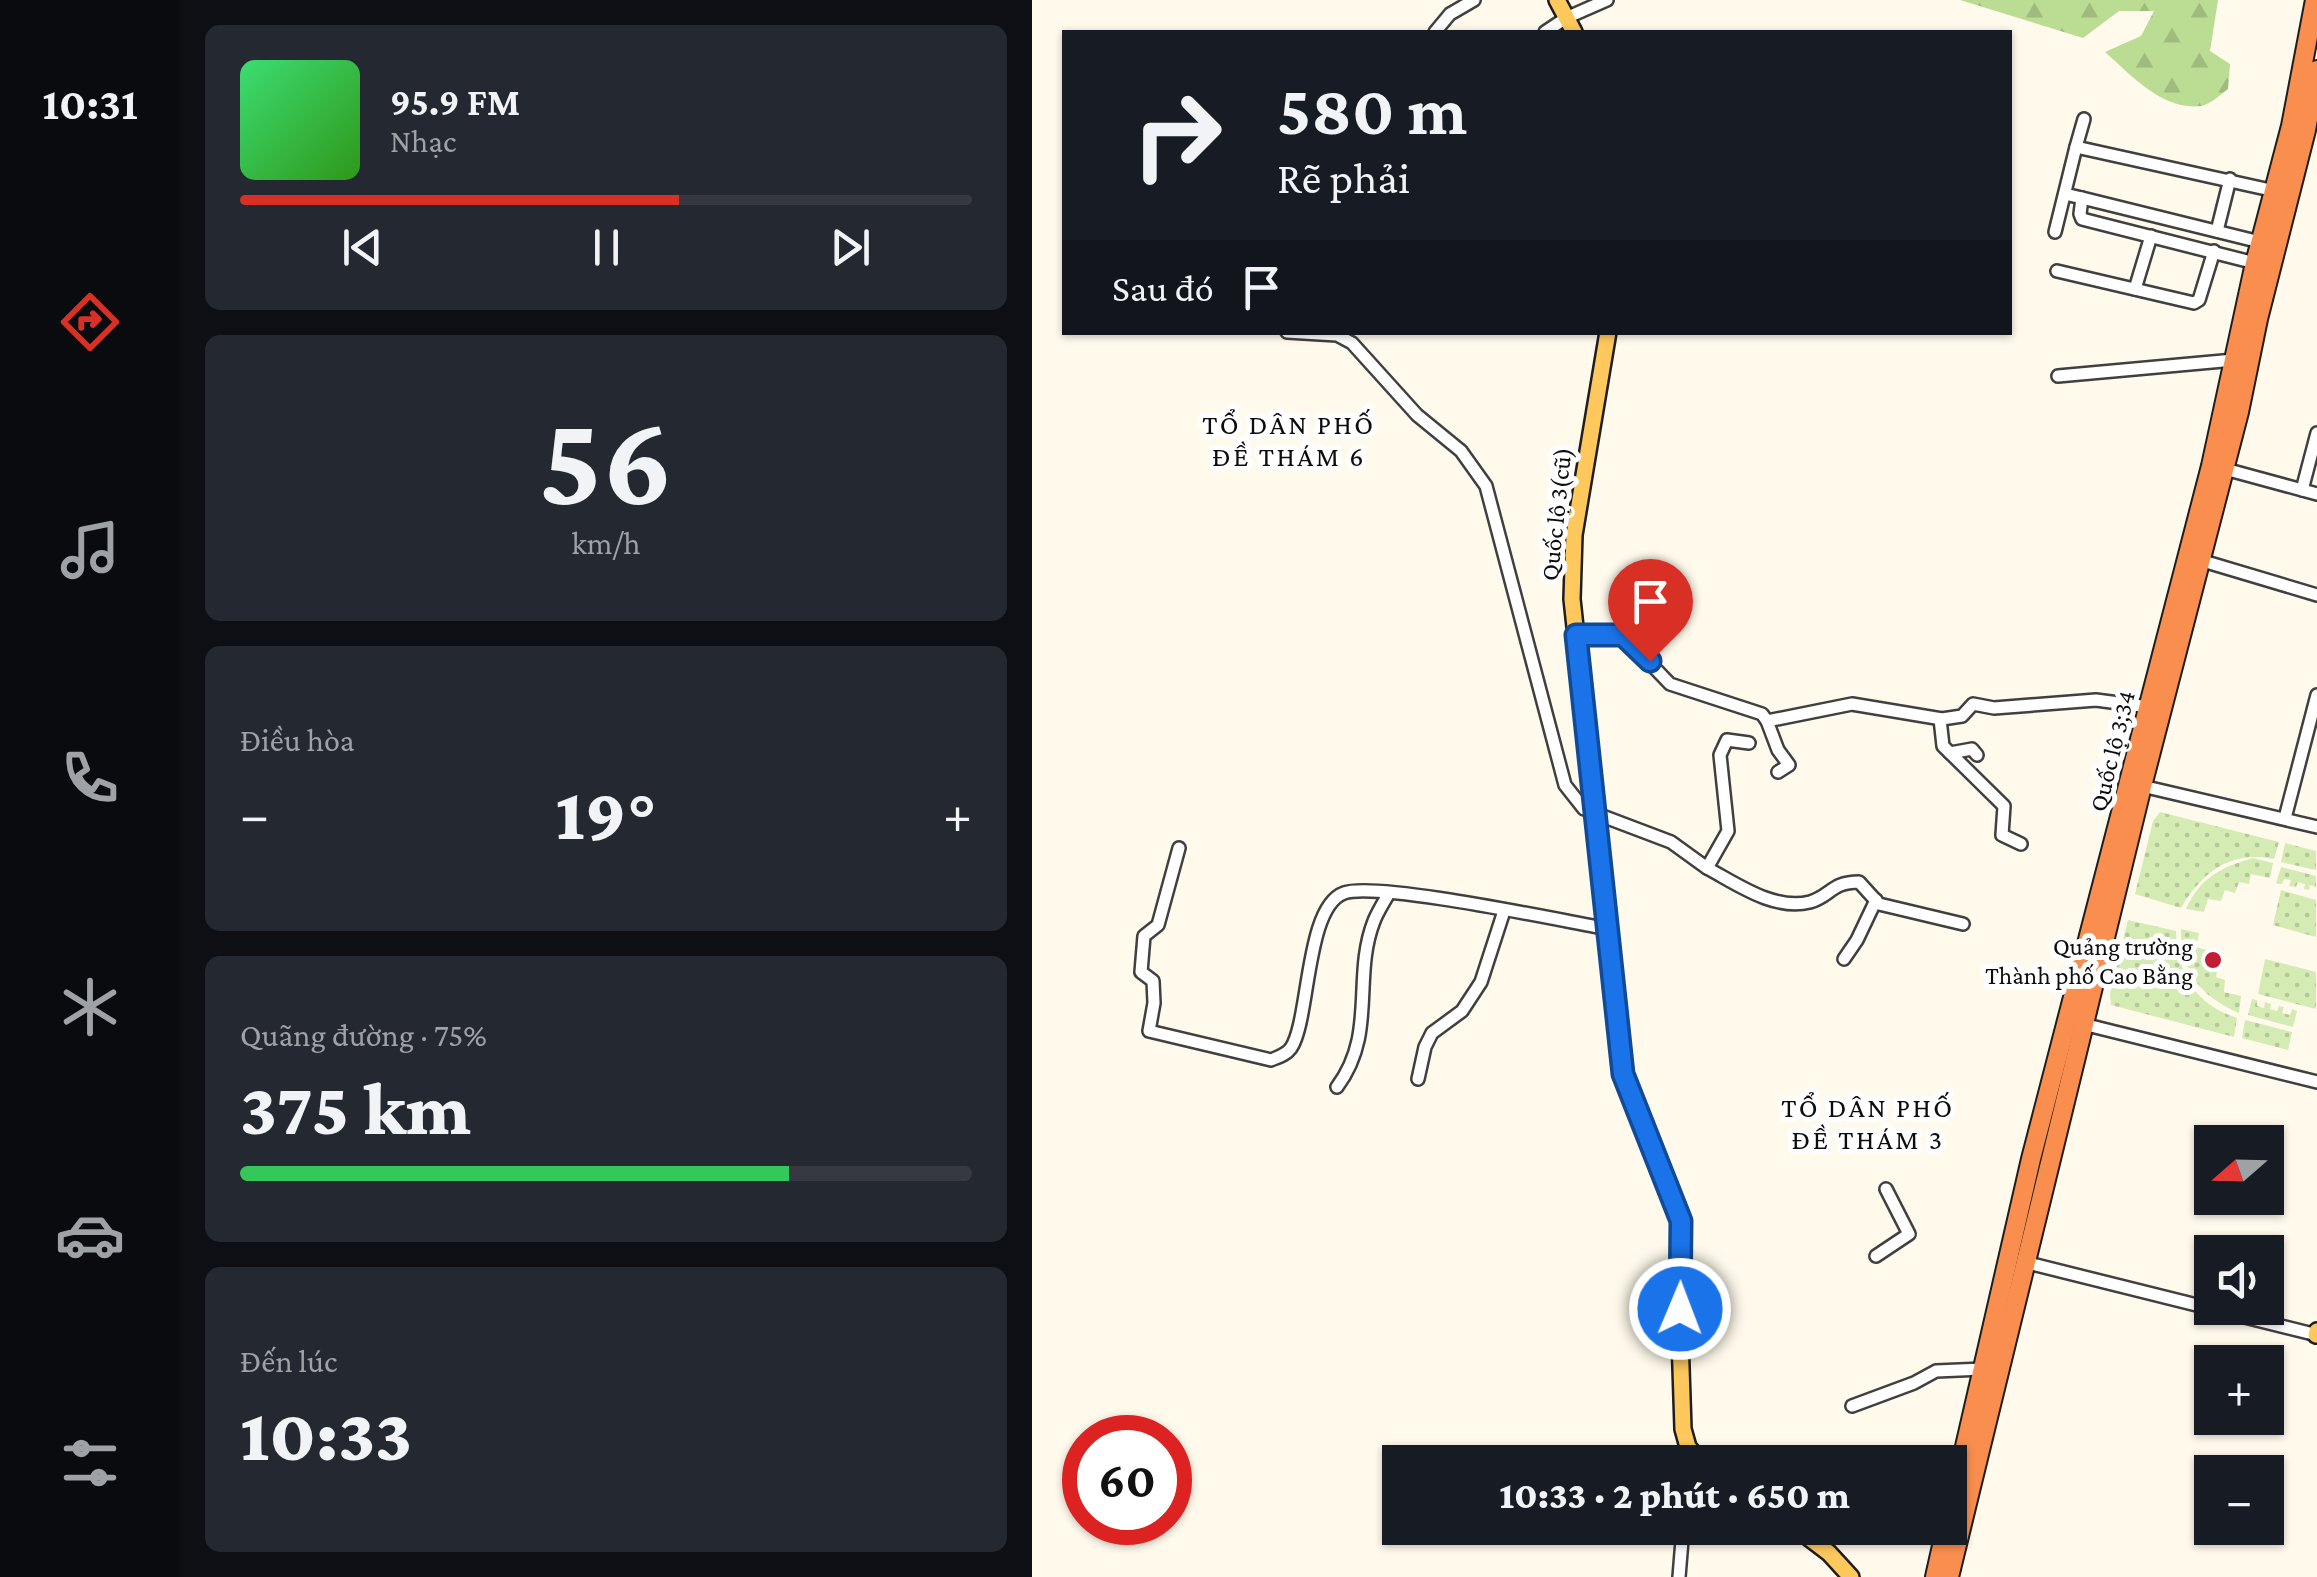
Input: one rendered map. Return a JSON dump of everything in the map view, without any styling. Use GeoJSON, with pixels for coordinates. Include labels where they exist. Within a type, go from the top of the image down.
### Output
{"type":"FeatureCollection","features":[{"type":"Feature","properties":{"kind":"highway","name":"Quốc lộ 3;34"},"geometry":{"type":"LineString","coordinates":[[1965,1445],[2136,785],[2225,469],[2255,263],[2275,191],[2304,130],[2315,0]]}},
{"type":"Feature","properties":{"kind":"highway","name":"Quốc lộ 3;34"},"geometry":{"type":"LineString","coordinates":[[2136,785],[2149,707],[2304,130],[2316,70]]}},
{"type":"Feature","properties":{"kind":"highway"},"geometry":{"type":"LineString","coordinates":[[2191,541],[2202,560]]}},
{"type":"Feature","properties":{"kind":"highway","name":"Quốc lộ 3;34"},"geometry":{"type":"LineString","coordinates":[[1949,1577],[2024,1262],[2039,1165]]}},
{"type":"Feature","properties":{"kind":"highway"},"geometry":{"type":"LineString","coordinates":[[1934,1577],[1942,1545]]}},
{"type":"Feature","properties":{"kind":"main road"},"geometry":{"type":"LineString","coordinates":[[1557,0],[1570,26]]}},
{"type":"Feature","properties":{"kind":"main road","name":"Quốc lộ 3(cũ)"},"geometry":{"type":"LineString","coordinates":[[1608,335],[1574,536],[1572,588],[1623,1074],[1682,1226],[1680,1337],[1686,1445]]}},
{"type":"Feature","properties":{"kind":"main road"},"geometry":{"type":"LineString","coordinates":[[1819,1545],[1851,1577]]}},
{"type":"Feature","properties":{"kind":"street"},"geometry":{"type":"LineString","coordinates":[[1438,30],[1450,14],[1474,0]]}},
{"type":"Feature","properties":{"kind":"street"},"geometry":{"type":"LineString","coordinates":[[1570,26],[1607,0]]}},
{"type":"Feature","properties":{"kind":"street"},"geometry":{"type":"LineString","coordinates":[[2055,232],[2084,119]]}},
{"type":"Feature","properties":{"kind":"street"},"geometry":{"type":"LineString","coordinates":[[2076,146],[2275,191]]}},
{"type":"Feature","properties":{"kind":"street"},"geometry":{"type":"LineString","coordinates":[[2216,231],[2230,179]]}},
{"type":"Feature","properties":{"kind":"street"},"geometry":{"type":"LineString","coordinates":[[2065,194],[2260,242]]}},
{"type":"Feature","properties":{"kind":"street"},"geometry":{"type":"LineString","coordinates":[[2082,198],[2082,219],[2255,263]]}},
{"type":"Feature","properties":{"kind":"street"},"geometry":{"type":"LineString","coordinates":[[2136,232],[2140,211]]}},
{"type":"Feature","properties":{"kind":"street"},"geometry":{"type":"LineString","coordinates":[[2134,289],[2168,218]]}},
{"type":"Feature","properties":{"kind":"street"},"geometry":{"type":"LineString","coordinates":[[2057,271],[2196,302],[2214,251]]}},
{"type":"Feature","properties":{"kind":"street"},"geometry":{"type":"LineString","coordinates":[[1337,335],[1352,343],[1417,415],[1461,451],[1486,486],[1565,785],[1578,805],[1671,842],[1707,868],[1754,893],[1783,903],[1811,902],[1842,882],[1859,882],[1876,900],[1962,924]]}},
{"type":"Feature","properties":{"kind":"street"},"geometry":{"type":"LineString","coordinates":[[2058,376],[2242,361]]}},
{"type":"Feature","properties":{"kind":"street"},"geometry":{"type":"LineString","coordinates":[[2302,490],[2316,433]]}},
{"type":"Feature","properties":{"kind":"street"},"geometry":{"type":"LineString","coordinates":[[2225,469],[2316,494]]}},
{"type":"Feature","properties":{"kind":"street"},"geometry":{"type":"LineString","coordinates":[[2202,560],[2316,595]]}},
{"type":"Feature","properties":{"kind":"street"},"geometry":{"type":"LineString","coordinates":[[1576,635],[1623,635],[1670,684],[1762,714],[1788,765],[1778,772]]}},
{"type":"Feature","properties":{"kind":"street"},"geometry":{"type":"LineString","coordinates":[[2284,818],[2316,695]]}},
{"type":"Feature","properties":{"kind":"street"},"geometry":{"type":"LineString","coordinates":[[1767,721],[1852,704],[1940,719],[1962,716],[1973,704],[1994,708],[2096,700],[2149,707]]}},
{"type":"Feature","properties":{"kind":"street"},"geometry":{"type":"LineString","coordinates":[[1940,719],[1944,746],[2004,806],[2002,835],[2021,844]]}},
{"type":"Feature","properties":{"kind":"street"},"geometry":{"type":"LineString","coordinates":[[1707,868],[1728,832],[1720,754],[1726,740],[1749,743]]}},
{"type":"Feature","properties":{"kind":"street"},"geometry":{"type":"LineString","coordinates":[[1950,752],[1972,749],[1977,754]]}},
{"type":"Feature","properties":{"kind":"street"},"geometry":{"type":"LineString","coordinates":[[2136,785],[2316,827]]}},
{"type":"Feature","properties":{"kind":"street"},"geometry":{"type":"LineString","coordinates":[[1179,848],[1158,925],[1144,936],[1140,956],[1140,972],[1153,981],[1149,1031],[1271,1060],[1290,1050],[1298,1030],[1311,958],[1328,908],[1346,892],[1389,893],[1609,928]]}},
{"type":"Feature","properties":{"kind":"street"},"geometry":{"type":"LineString","coordinates":[[1336,1087],[1352,1066],[1362,1024],[1363,984],[1373,922],[1389,893]]}},
{"type":"Feature","properties":{"kind":"street"},"geometry":{"type":"LineString","coordinates":[[1844,959],[1876,900]]}},
{"type":"Feature","properties":{"kind":"street"},"geometry":{"type":"LineString","coordinates":[[1418,1079],[1424,1048],[1432,1034],[1462,1011],[1481,982],[1504,911]]}},
{"type":"Feature","properties":{"kind":"street"},"geometry":{"type":"LineString","coordinates":[[2076,1023],[2316,1082]]}},
{"type":"Feature","properties":{"kind":"street"},"geometry":{"type":"LineString","coordinates":[[1876,1256],[1910,1234],[1886,1189]]}},
{"type":"Feature","properties":{"kind":"street"},"geometry":{"type":"LineString","coordinates":[[2024,1262],[2316,1334]]}},
{"type":"Feature","properties":{"kind":"street"},"geometry":{"type":"LineString","coordinates":[[1852,1406],[1914,1383],[1936,1370],[1983,1369]]}},
{"type":"Feature","properties":{"kind":"street"},"geometry":{"type":"LineString","coordinates":[[1679,1577],[1682,1545]]}},
{"type":"Feature","properties":{"kind":"green space"},"geometry":{"type":"Polygon","coordinates":[[[1960,0],[2218,0],[2210,51],[2230,64],[2228,89],[2201,106],[2174,103],[2148,90],[2105,52],[2141,36],[2154,11],[2119,11],[2083,38],[1960,0]]]}},
{"type":"Feature","properties":{"kind":"green space"},"geometry":{"type":"Polygon","coordinates":[[[2160,812],[2279,842],[2274,859],[2244,858],[2219,867],[2198,884],[2181,908],[2135,894],[2153,821],[2160,812]]]}},
{"type":"Feature","properties":{"kind":"green space"},"geometry":{"type":"Polygon","coordinates":[[[2285,843],[2316,851],[2316,870],[2281,862],[2285,843]]]}},
{"type":"Feature","properties":{"kind":"green space"},"geometry":{"type":"Polygon","coordinates":[[[2253,858],[2273,863],[2270,878],[2251,874],[2249,884],[2239,882],[2235,893],[2225,890],[2221,901],[2208,899],[2204,912],[2186,909],[2198,889],[2213,875],[2253,858]]]}},
{"type":"Feature","properties":{"kind":"green space"},"geometry":{"type":"Polygon","coordinates":[[[2281,867],[2316,876],[2316,887],[2304,889],[2305,884],[2298,882],[2296,887],[2289,886],[2291,880],[2284,879],[2282,884],[2276,883],[2281,867]]]}},
{"type":"Feature","properties":{"kind":"green space"},"geometry":{"type":"Polygon","coordinates":[[[2281,890],[2316,900],[2316,937],[2273,925],[2281,890]]]}},
{"type":"Feature","properties":{"kind":"green space"},"geometry":{"type":"Polygon","coordinates":[[[2128,920],[2176,931],[2185,974],[2210,1005],[2237,1018],[2234,1037],[2111,1005],[2110,994],[2128,920]]]}},
{"type":"Feature","properties":{"kind":"green space"},"geometry":{"type":"Polygon","coordinates":[[[2181,929],[2199,933],[2196,947],[2210,951],[2207,963],[2218,965],[2216,977],[2225,980],[2224,992],[2241,996],[2239,1013],[2213,999],[2195,981],[2185,958],[2181,929]]]}},
{"type":"Feature","properties":{"kind":"green space"},"geometry":{"type":"Polygon","coordinates":[[[2265,959],[2316,972],[2316,1009],[2258,994],[2265,959]]]}},
{"type":"Feature","properties":{"kind":"green space"},"geometry":{"type":"Polygon","coordinates":[[[2252,999],[2264,1008],[2265,1002],[2277,1011],[2279,1006],[2284,1007],[2282,1013],[2290,1015],[2292,1009],[2297,1011],[2293,1027],[2248,1015],[2252,999]]]}},
{"type":"Feature","properties":{"kind":"green space"},"geometry":{"type":"Polygon","coordinates":[[[2245,1020],[2292,1032],[2288,1050],[2242,1038],[2245,1020]]]}},
{"type":"Feature","properties":{"kind":"place","name":"Quảng trường Thành phố Cao Bằng"},"geometry":{"type":"Point","coordinates":[2213,960]}},
{"type":"Feature","properties":{"kind":"district","name":"TỔ DÂN PHỐ ĐỀ THÁM 6"},"geometry":{"type":"Point","coordinates":[1289,440]}},
{"type":"Feature","properties":{"kind":"district","name":"TỔ DÂN PHỐ ĐỀ THÁM 3"},"geometry":{"type":"Point","coordinates":[1868,1123]}},
{"type":"Feature","properties":{"kind":"route"},"geometry":{"type":"LineString","coordinates":[[1650,661],[1623,635],[1576,635],[1623,1074],[1681,1221],[1680,1309]]}}]}
